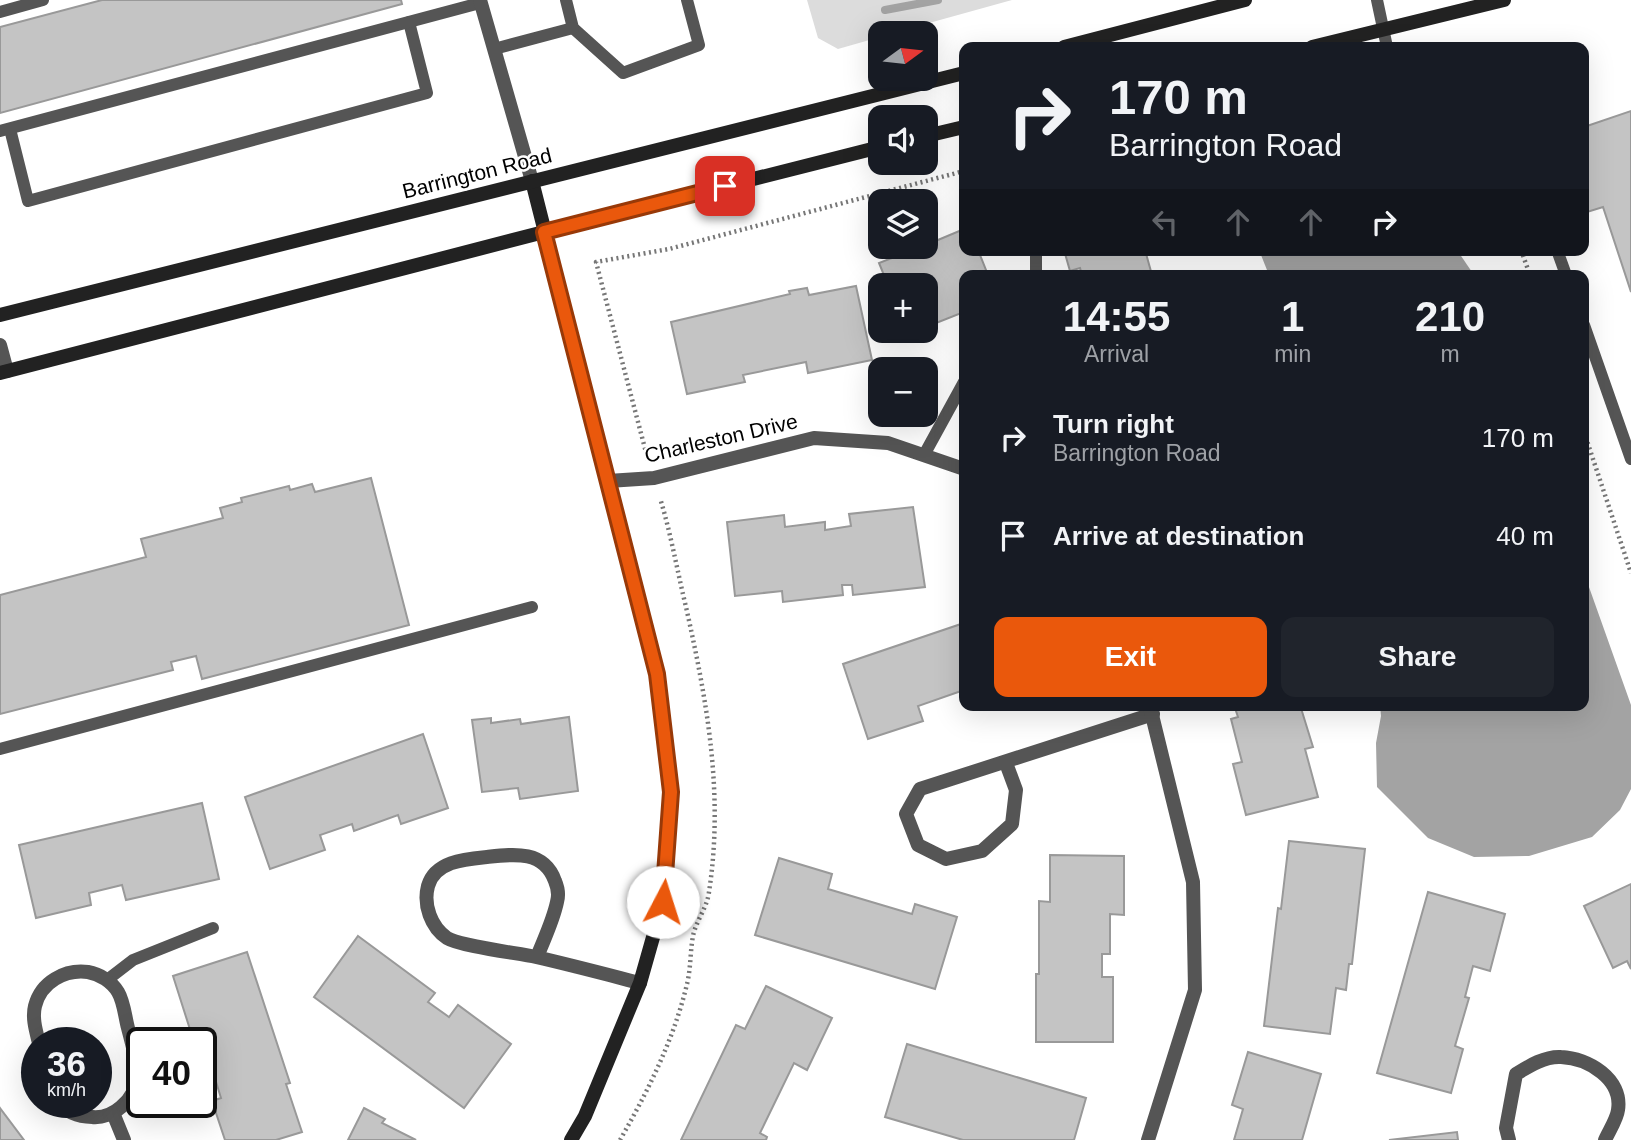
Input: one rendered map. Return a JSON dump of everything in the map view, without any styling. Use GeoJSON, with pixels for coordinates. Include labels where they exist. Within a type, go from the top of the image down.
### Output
{"type":"FeatureCollection","features":[{"type":"Feature","properties":{"kind":"main road"},"geometry":{"type":"LineString","coordinates":[[1083,42],[1245,0]]}},
{"type":"Feature","properties":{"kind":"main road"},"geometry":{"type":"LineString","coordinates":[[1334,42],[1504,0]]}},
{"type":"Feature","properties":{"kind":"main road","name":"Barrington Road"},"geometry":{"type":"LineString","coordinates":[[0,315],[959,74]]}},
{"type":"Feature","properties":{"kind":"main road"},"geometry":{"type":"LineString","coordinates":[[938,133],[959,128]]}},
{"type":"Feature","properties":{"kind":"main road"},"geometry":{"type":"LineString","coordinates":[[4,372],[868,150]]}},
{"type":"Feature","properties":{"kind":"main road"},"geometry":{"type":"LineString","coordinates":[[532,181],[657,674],[671,792],[663,902],[640,983],[585,1116],[571,1140]]}},
{"type":"Feature","properties":{"kind":"street"},"geometry":{"type":"LineString","coordinates":[[480,2],[532,181]]}},
{"type":"Feature","properties":{"kind":"street"},"geometry":{"type":"LineString","coordinates":[[0,345],[4,372]]}},
{"type":"Feature","properties":{"kind":"street","name":"Charleston Drive"},"geometry":{"type":"LineString","coordinates":[[608,481],[653,478],[814,438],[888,443],[959,467]]}},
{"type":"Feature","properties":{"kind":"street"},"geometry":{"type":"LineString","coordinates":[[1006,763],[1016,790],[1012,824],[982,851],[946,859],[918,845],[906,814],[920,789],[1006,763],[1148,711]]}},
{"type":"Feature","properties":{"kind":"street"},"geometry":{"type":"LineString","coordinates":[[1148,1140],[1195,990],[1193,882],[1151,711]]}},
{"type":"Feature","properties":{"kind":"street"},"geometry":{"type":"LineString","coordinates":[[537,957],[558,900],[558,887],[547,866],[528,855],[513,854],[463,859],[437,872],[429,883],[428,911],[433,924],[450,940],[537,957],[640,983]]}},
{"type":"Feature","properties":{"kind":"street"},"geometry":{"type":"LineString","coordinates":[[35,1027],[35,1006],[43,989],[56,977],[73,971],[91,972],[107,980],[119,993],[138,1068],[136,1086],[127,1102],[113,1113],[124,1140]]}},
{"type":"Feature","properties":{"kind":"street"},"geometry":{"type":"LineString","coordinates":[[1509,1140],[1506,1128],[1516,1074],[1534,1063],[1559,1057],[1587,1062],[1603,1073],[1615,1088],[1618,1110],[1605,1140]]}},
{"type":"Feature","properties":{"kind":"lane"},"geometry":{"type":"LineString","coordinates":[[0,12],[43,0]]}},
{"type":"Feature","properties":{"kind":"lane"},"geometry":{"type":"LineString","coordinates":[[566,0],[573,28],[623,73],[699,45],[687,0]]}},
{"type":"Feature","properties":{"kind":"lane"},"geometry":{"type":"LineString","coordinates":[[1377,0],[1386,42]]}},
{"type":"Feature","properties":{"kind":"lane"},"geometry":{"type":"LineString","coordinates":[[410,22],[428,93],[28,201],[5,130],[480,2]]}},
{"type":"Feature","properties":{"kind":"lane"},"geometry":{"type":"LineString","coordinates":[[494,50],[573,28]]}},
{"type":"Feature","properties":{"kind":"lane"},"geometry":{"type":"LineString","coordinates":[[1589,339],[1631,459]]}},
{"type":"Feature","properties":{"kind":"lane"},"geometry":{"type":"LineString","coordinates":[[924,455],[959,391]]}},
{"type":"Feature","properties":{"kind":"lane"},"geometry":{"type":"LineString","coordinates":[[0,749],[533,607]]}},
{"type":"Feature","properties":{"kind":"lane"},"geometry":{"type":"LineString","coordinates":[[107,980],[133,960],[213,928]]}},
{"type":"Feature","properties":{"kind":"path"},"geometry":{"type":"LineString","coordinates":[[647,456],[596,262],[669,249],[959,172]]}},
{"type":"Feature","properties":{"kind":"path"},"geometry":{"type":"LineString","coordinates":[[1589,447],[1631,573]]}},
{"type":"Feature","properties":{"kind":"path"},"geometry":{"type":"LineString","coordinates":[[661,499],[665,517]]}},
{"type":"Feature","properties":{"kind":"shaded area"},"geometry":{"type":"Polygon","coordinates":[[[807,0],[1012,0],[936,21],[868,21],[868,40],[838,49],[818,38],[807,0]]]}},
{"type":"Feature","properties":{"kind":"shaded area"},"geometry":{"type":"Polygon","coordinates":[[[1261,256],[1461,256],[1471,270],[1267,270],[1261,256]]]}},
{"type":"Feature","properties":{"kind":"shaded area"},"geometry":{"type":"Polygon","coordinates":[[[1589,587],[1631,705],[1631,789],[1620,810],[1592,837],[1529,856],[1474,857],[1428,838],[1377,787],[1376,743],[1381,711],[1589,711],[1589,587]]]}},
{"type":"Feature","properties":{"kind":"building"},"geometry":{"type":"Polygon","coordinates":[[[102,0],[401,0],[402,4],[0,113],[0,27],[102,0]]]}},
{"type":"Feature","properties":{"kind":"building"},"geometry":{"type":"Polygon","coordinates":[[[1631,111],[1631,292],[1603,207],[1589,211],[1589,125],[1631,111]]]}},
{"type":"Feature","properties":{"kind":"building"},"geometry":{"type":"Polygon","coordinates":[[[959,231],[959,256],[980,256],[986,270],[959,270],[959,314],[938,322],[938,273],[883,273],[879,263],[889,259],[938,259],[938,240],[959,231]]]}},
{"type":"Feature","properties":{"kind":"building"},"geometry":{"type":"Polygon","coordinates":[[[1066,256],[1147,256],[1151,270],[1080,268],[1070,270],[1066,256]]]}},
{"type":"Feature","properties":{"kind":"building"},"geometry":{"type":"Polygon","coordinates":[[[856,286],[871,357],[868,357],[868,361],[808,373],[806,362],[743,375],[745,382],[687,394],[671,322],[790,294],[789,291],[807,288],[809,295],[856,286]]]}},
{"type":"Feature","properties":{"kind":"building"},"geometry":{"type":"Polygon","coordinates":[[[371,478],[409,625],[202,679],[196,656],[171,662],[173,670],[0,714],[0,595],[146,557],[141,539],[223,518],[220,508],[242,502],[241,498],[289,486],[290,490],[312,484],[315,492],[371,478]]]}},
{"type":"Feature","properties":{"kind":"building"},"geometry":{"type":"Polygon","coordinates":[[[913,507],[925,587],[853,595],[852,585],[842,585],[843,595],[783,602],[782,591],[735,596],[727,522],[784,515],[785,527],[825,522],[825,530],[851,526],[849,514],[913,507]]]}},
{"type":"Feature","properties":{"kind":"building"},"geometry":{"type":"Polygon","coordinates":[[[959,625],[959,692],[918,706],[923,721],[868,739],[843,664],[959,625]]]}},
{"type":"Feature","properties":{"kind":"building"},"geometry":{"type":"Polygon","coordinates":[[[1236,711],[1302,711],[1313,747],[1305,749],[1318,797],[1246,815],[1233,764],[1242,762],[1231,719],[1238,717],[1236,711]]]}},
{"type":"Feature","properties":{"kind":"building"},"geometry":{"type":"Polygon","coordinates":[[[569,717],[578,791],[520,799],[518,788],[482,792],[472,720],[491,718],[491,723],[520,719],[521,724],[569,717]]]}},
{"type":"Feature","properties":{"kind":"building"},"geometry":{"type":"Polygon","coordinates":[[[423,734],[448,808],[401,824],[398,815],[354,831],[352,824],[320,835],[325,850],[270,869],[245,797],[423,734]]]}},
{"type":"Feature","properties":{"kind":"building"},"geometry":{"type":"Polygon","coordinates":[[[202,803],[219,879],[126,900],[122,885],[89,893],[91,905],[36,918],[19,845],[202,803]]]}},
{"type":"Feature","properties":{"kind":"building"},"geometry":{"type":"Polygon","coordinates":[[[1289,841],[1365,849],[1352,964],[1349,964],[1346,990],[1336,988],[1330,1034],[1264,1026],[1289,841]]]}},
{"type":"Feature","properties":{"kind":"building"},"geometry":{"type":"Polygon","coordinates":[[[1050,855],[1124,856],[1124,915],[1110,914],[1110,954],[1102,954],[1102,977],[1113,977],[1113,1042],[1036,1042],[1039,901],[1050,902],[1050,855]]]}},
{"type":"Feature","properties":{"kind":"building"},"geometry":{"type":"Polygon","coordinates":[[[779,858],[832,874],[828,889],[912,914],[915,904],[957,917],[935,989],[755,935],[779,858]]]}},
{"type":"Feature","properties":{"kind":"building"},"geometry":{"type":"Polygon","coordinates":[[[1631,884],[1631,969],[1627,961],[1613,968],[1584,906],[1631,884]]]}},
{"type":"Feature","properties":{"kind":"building"},"geometry":{"type":"Polygon","coordinates":[[[1428,892],[1505,914],[1490,971],[1473,966],[1465,997],[1469,998],[1455,1046],[1463,1049],[1451,1093],[1377,1073],[1428,892]]]}},
{"type":"Feature","properties":{"kind":"building"},"geometry":{"type":"Polygon","coordinates":[[[358,936],[435,993],[428,1002],[449,1017],[458,1005],[511,1044],[464,1108],[314,997],[358,936]]]}},
{"type":"Feature","properties":{"kind":"building"},"geometry":{"type":"Polygon","coordinates":[[[247,952],[290,1083],[286,1084],[302,1132],[276,1140],[225,1140],[217,1116],[217,1099],[221,1098],[217,1085],[217,1027],[189,1027],[173,976],[247,952]]]}},
{"type":"Feature","properties":{"kind":"building"},"geometry":{"type":"Polygon","coordinates":[[[766,986],[832,1018],[807,1070],[794,1063],[760,1133],[767,1137],[766,1140],[681,1140],[736,1025],[745,1029],[766,986]]]}},
{"type":"Feature","properties":{"kind":"building"},"geometry":{"type":"Polygon","coordinates":[[[907,1044],[1086,1098],[1074,1140],[963,1140],[885,1117],[907,1044]]]}},
{"type":"Feature","properties":{"kind":"building"},"geometry":{"type":"Polygon","coordinates":[[[1248,1052],[1321,1074],[1302,1140],[1234,1140],[1243,1109],[1232,1105],[1248,1052]]]}},
{"type":"Feature","properties":{"kind":"building"},"geometry":{"type":"Polygon","coordinates":[[[0,1108],[24,1140],[0,1140],[0,1108]]]}},
{"type":"Feature","properties":{"kind":"building"},"geometry":{"type":"Polygon","coordinates":[[[364,1108],[385,1119],[382,1123],[416,1140],[348,1140],[364,1108]]]}},
{"type":"Feature","properties":{"kind":"building"},"geometry":{"type":"Polygon","coordinates":[[[1457,1132],[1458,1140],[1389,1140],[1457,1132]]]}},
{"type":"Feature","properties":{"kind":"waterway"},"geometry":{"type":"LineString","coordinates":[[885,10],[938,0]]}},
{"type":"Feature","properties":{"kind":"route"},"geometry":{"type":"LineString","coordinates":[[663,902],[671,792],[657,674],[544,232],[725,186]]}}]}
